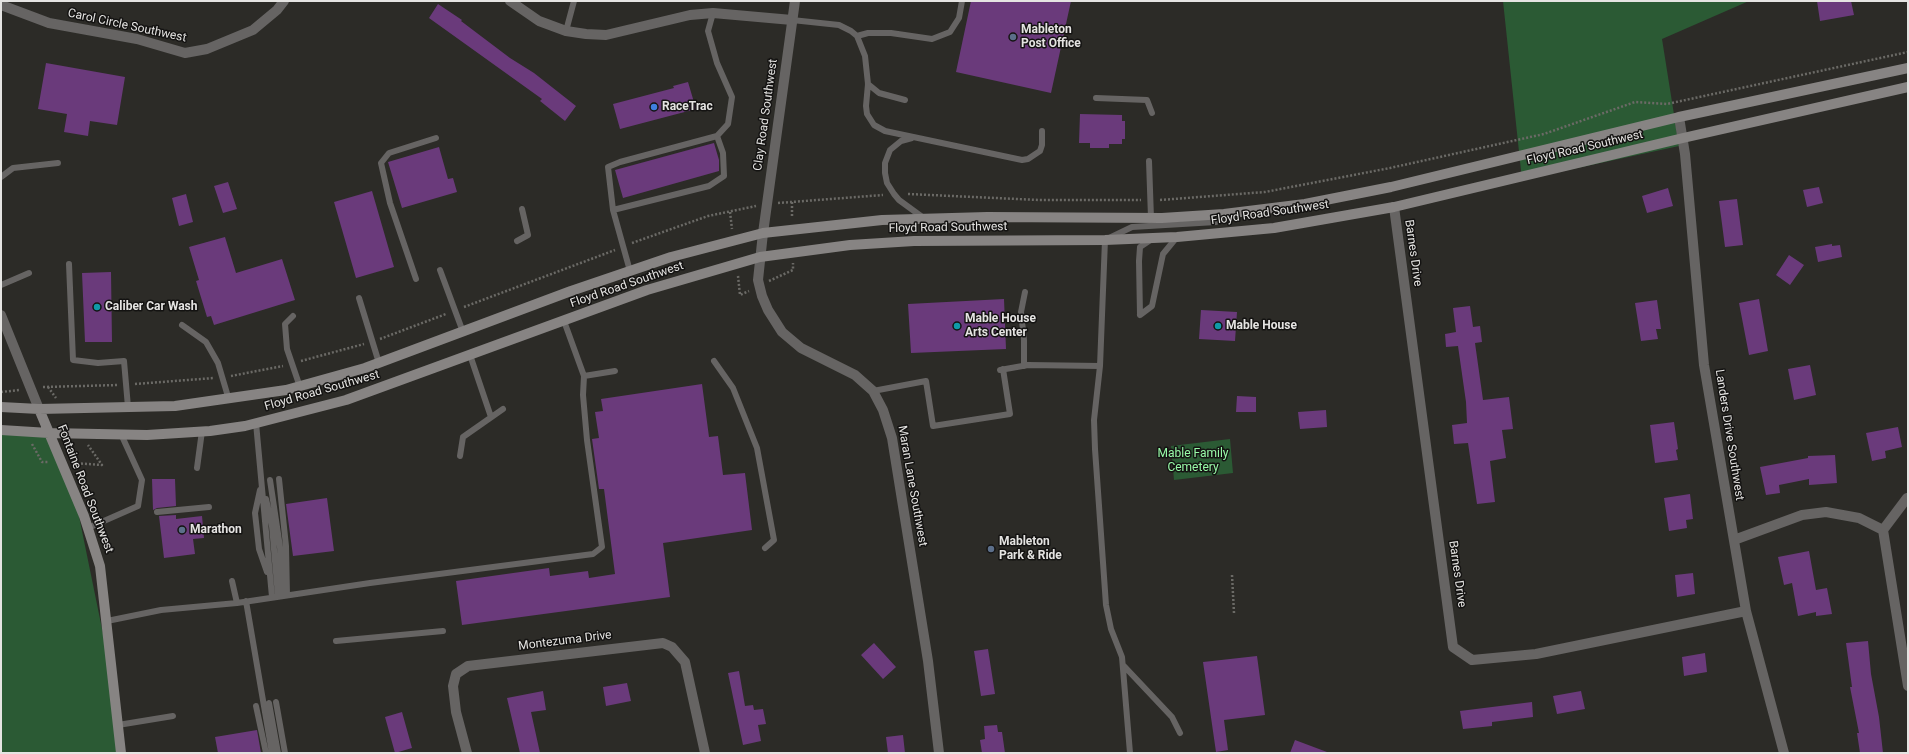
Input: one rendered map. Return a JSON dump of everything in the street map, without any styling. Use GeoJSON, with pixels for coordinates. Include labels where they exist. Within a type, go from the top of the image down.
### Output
{"type":"FeatureCollection","features":[{"type":"Feature","properties":{"kind":"main road","name":"Floyd Road Southwest"},"geometry":{"type":"LineString","coordinates":[[1,407],[39,409],[175,406],[229,400],[300,387],[379,363],[671,257],[763,233],[882,220],[1151,218],[1224,214],[1305,204],[1391,187],[1679,117],[1908,68]]}},
{"type":"Feature","properties":{"kind":"main road","name":"Floyd Road Southwest"},"geometry":{"type":"LineString","coordinates":[[1,430],[49,433],[122,434],[202,431],[256,423],[346,400],[470,356],[647,290],[760,257],[850,245],[914,241],[1105,240],[1177,237],[1274,228],[1394,207],[1683,138],[1908,87]]}},
{"type":"Feature","properties":{"kind":"main road","name":"Fontaine Road Southwest"},"geometry":{"type":"LineString","coordinates":[[39,409],[88,528],[100,566],[121,753]]}},
{"type":"Feature","properties":{"kind":"street","name":"Carol Circle Southwest"},"geometry":{"type":"LineString","coordinates":[[1,5],[49,23],[137,39],[185,53],[207,49],[253,30],[277,10],[284,1]]}},
{"type":"Feature","properties":{"kind":"street"},"geometry":{"type":"LineString","coordinates":[[510,1],[539,21],[566,31],[606,35],[690,15],[713,13],[792,20]]}},
{"type":"Feature","properties":{"kind":"street","name":"Clay Road Southwest"},"geometry":{"type":"LineString","coordinates":[[763,233],[795,1]]}},
{"type":"Feature","properties":{"kind":"street","name":"Landers Drive Southwest"},"geometry":{"type":"LineString","coordinates":[[1679,117],[1683,138],[1704,365],[1746,611],[1784,753]]}},
{"type":"Feature","properties":{"kind":"street","name":"Barnes Drive"},"geometry":{"type":"LineString","coordinates":[[1394,207],[1453,647],[1472,660],[1536,654],[1746,611]]}},
{"type":"Feature","properties":{"kind":"street","name":"Maran Lane Southwest"},"geometry":{"type":"LineString","coordinates":[[763,233],[758,280],[762,296],[782,332],[801,348],[855,375],[873,391],[883,410],[892,438],[928,661],[939,753]]}},
{"type":"Feature","properties":{"kind":"street","name":"Fontaine Road Southwest"},"geometry":{"type":"LineString","coordinates":[[1,314],[39,409]]}},
{"type":"Feature","properties":{"kind":"street"},"geometry":{"type":"LineString","coordinates":[[1907,498],[1883,530],[1908,686]]}},
{"type":"Feature","properties":{"kind":"street"},"geometry":{"type":"LineString","coordinates":[[1734,540],[1802,515],[1826,512],[1859,518],[1883,530]]}},
{"type":"Feature","properties":{"kind":"street","name":"Montezuma Drive"},"geometry":{"type":"LineString","coordinates":[[467,753],[456,712],[453,686],[456,674],[468,666],[663,643],[672,647],[685,662],[705,753]]}},
{"type":"Feature","properties":{"kind":"lane"},"geometry":{"type":"LineString","coordinates":[[566,31],[574,1]]}},
{"type":"Feature","properties":{"kind":"lane"},"geometry":{"type":"LineString","coordinates":[[857,36],[868,33],[891,33],[932,38],[950,32],[959,18],[962,1]]}},
{"type":"Feature","properties":{"kind":"lane"},"geometry":{"type":"LineString","coordinates":[[630,271],[613,210],[608,167],[620,162],[717,136],[728,124],[732,97],[717,63],[708,32],[713,13]]}},
{"type":"Feature","properties":{"kind":"lane"},"geometry":{"type":"LineString","coordinates":[[792,20],[839,25],[857,36],[865,56],[868,84],[866,106],[867,114],[874,125],[885,132],[1022,160],[1028,159],[1040,151],[1042,145],[1042,131]]}},
{"type":"Feature","properties":{"kind":"lane"},"geometry":{"type":"LineString","coordinates":[[868,84],[879,92],[905,100]]}},
{"type":"Feature","properties":{"kind":"lane"},"geometry":{"type":"LineString","coordinates":[[1096,98],[1147,100],[1152,113]]}},
{"type":"Feature","properties":{"kind":"lane"},"geometry":{"type":"LineString","coordinates":[[613,210],[709,186],[724,176],[723,153],[717,136]]}},
{"type":"Feature","properties":{"kind":"lane"},"geometry":{"type":"LineString","coordinates":[[416,279],[390,203],[381,163],[389,153],[436,138]]}},
{"type":"Feature","properties":{"kind":"lane"},"geometry":{"type":"LineString","coordinates":[[916,138],[901,141],[890,150],[885,163],[885,173],[887,183],[899,200],[925,219]]}},
{"type":"Feature","properties":{"kind":"lane"},"geometry":{"type":"LineString","coordinates":[[1149,161],[1151,218]]}},
{"type":"Feature","properties":{"kind":"lane"},"geometry":{"type":"LineString","coordinates":[[1,177],[13,168],[58,163]]}},
{"type":"Feature","properties":{"kind":"lane"},"geometry":{"type":"LineString","coordinates":[[517,241],[528,235],[522,210]]}},
{"type":"Feature","properties":{"kind":"lane"},"geometry":{"type":"LineString","coordinates":[[1130,753],[1123,665],[1107,611],[1098,503],[1094,420],[1100,366],[1105,240],[1132,227],[1216,222],[1248,211]]}},
{"type":"Feature","properties":{"kind":"lane"},"geometry":{"type":"LineString","coordinates":[[1153,238],[1140,247],[1138,261],[1140,315],[1152,306],[1163,254],[1177,237]]}},
{"type":"Feature","properties":{"kind":"lane"},"geometry":{"type":"LineString","coordinates":[[69,264],[73,360],[98,363],[124,361],[128,407]]}},
{"type":"Feature","properties":{"kind":"lane"},"geometry":{"type":"LineString","coordinates":[[440,270],[462,332]]}},
{"type":"Feature","properties":{"kind":"lane"},"geometry":{"type":"LineString","coordinates":[[1,285],[29,273]]}},
{"type":"Feature","properties":{"kind":"lane"},"geometry":{"type":"LineString","coordinates":[[1024,366],[1024,340],[1021,312],[1025,292]]}},
{"type":"Feature","properties":{"kind":"lane"},"geometry":{"type":"LineString","coordinates":[[359,298],[379,363]]}},
{"type":"Feature","properties":{"kind":"lane"},"geometry":{"type":"LineString","coordinates":[[293,316],[285,324],[287,349],[300,387]]}},
{"type":"Feature","properties":{"kind":"lane"},"geometry":{"type":"LineString","coordinates":[[106,620],[161,610],[237,603],[593,554],[602,547],[587,440],[583,395],[584,376],[564,321]]}},
{"type":"Feature","properties":{"kind":"lane"},"geometry":{"type":"LineString","coordinates":[[182,325],[206,342],[218,363],[229,400]]}},
{"type":"Feature","properties":{"kind":"lane"},"geometry":{"type":"LineString","coordinates":[[470,356],[491,417]]}},
{"type":"Feature","properties":{"kind":"lane"},"geometry":{"type":"LineString","coordinates":[[714,361],[733,388],[758,448],[774,540],[765,548]]}},
{"type":"Feature","properties":{"kind":"lane"},"geometry":{"type":"LineString","coordinates":[[873,391],[926,381],[932,426],[1010,414],[1002,369],[1024,366],[1100,366]]}},
{"type":"Feature","properties":{"kind":"lane"},"geometry":{"type":"LineString","coordinates":[[584,376],[615,371]]}},
{"type":"Feature","properties":{"kind":"lane"},"geometry":{"type":"LineString","coordinates":[[460,456],[462,437],[503,409]]}},
{"type":"Feature","properties":{"kind":"lane"},"geometry":{"type":"LineString","coordinates":[[256,423],[270,583],[280,596]]}},
{"type":"Feature","properties":{"kind":"lane"},"geometry":{"type":"LineString","coordinates":[[197,468],[202,431]]}},
{"type":"Feature","properties":{"kind":"lane"},"geometry":{"type":"LineString","coordinates":[[88,528],[138,506],[142,480],[122,434]]}},
{"type":"Feature","properties":{"kind":"lane"},"geometry":{"type":"LineString","coordinates":[[279,479],[286,546],[280,596]]}},
{"type":"Feature","properties":{"kind":"lane"},"geometry":{"type":"LineString","coordinates":[[262,480],[272,526],[280,596]]}},
{"type":"Feature","properties":{"kind":"lane"},"geometry":{"type":"LineString","coordinates":[[270,480],[278,525],[280,596]]}},
{"type":"Feature","properties":{"kind":"lane"},"geometry":{"type":"LineString","coordinates":[[157,512],[209,507]]}},
{"type":"Feature","properties":{"kind":"lane"},"geometry":{"type":"LineString","coordinates":[[232,581],[237,603]]}},
{"type":"Feature","properties":{"kind":"lane"},"geometry":{"type":"LineString","coordinates":[[246,601],[285,753]]}},
{"type":"Feature","properties":{"kind":"lane"},"geometry":{"type":"LineString","coordinates":[[336,641],[443,631]]}},
{"type":"Feature","properties":{"kind":"lane"},"geometry":{"type":"LineString","coordinates":[[1123,665],[1172,717],[1180,733]]}},
{"type":"Feature","properties":{"kind":"lane"},"geometry":{"type":"LineString","coordinates":[[266,753],[255,706],[272,703]]}},
{"type":"Feature","properties":{"kind":"lane"},"geometry":{"type":"LineString","coordinates":[[272,703],[272,753]]}},
{"type":"Feature","properties":{"kind":"lane"},"geometry":{"type":"LineString","coordinates":[[272,703],[278,753]]}},
{"type":"Feature","properties":{"kind":"lane"},"geometry":{"type":"LineString","coordinates":[[118,725],[173,716]]}},
{"type":"Feature","properties":{"kind":"path"},"geometry":{"type":"LineString","coordinates":[[1232,575],[1234,613]]}},
{"type":"Feature","properties":{"kind":"green space"},"geometry":{"type":"Polygon","coordinates":[[[1503,1],[1749,1],[1662,39],[1679,146],[1522,180],[1503,1]]]}},
{"type":"Feature","properties":{"kind":"green space"},"geometry":{"type":"Polygon","coordinates":[[[1,430],[45,431],[72,482],[118,707],[122,753],[1,753],[1,430]]]}},
{"type":"Feature","properties":{"kind":"green space","name":"Mable Family Cemetery"},"geometry":{"type":"Polygon","coordinates":[[[1230,439],[1233,473],[1174,480],[1171,446],[1230,439]]]}},
{"type":"Feature","properties":{"kind":"building","name":"Mableton Post Office"},"geometry":{"type":"Polygon","coordinates":[[[971,1],[1071,1],[1051,93],[956,72],[971,1]]]}},
{"type":"Feature","properties":{"kind":"building"},"geometry":{"type":"Polygon","coordinates":[[[1817,1],[1851,1],[1854,15],[1820,21],[1817,1]]]}},
{"type":"Feature","properties":{"kind":"building"},"geometry":{"type":"Polygon","coordinates":[[[438,4],[462,20],[461,21],[510,58],[534,73],[576,106],[565,121],[540,101],[542,99],[429,18],[438,4]]]}},
{"type":"Feature","properties":{"kind":"building"},"geometry":{"type":"Polygon","coordinates":[[[46,63],[125,77],[117,125],[90,121],[88,136],[64,132],[67,114],[38,109],[46,63]]]}},
{"type":"Feature","properties":{"kind":"building","name":"RaceTrac"},"geometry":{"type":"Polygon","coordinates":[[[688,82],[696,109],[620,129],[613,104],[674,88],[673,86],[688,82]]]}},
{"type":"Feature","properties":{"kind":"building"},"geometry":{"type":"Polygon","coordinates":[[[1080,114],[1122,115],[1122,121],[1125,121],[1125,139],[1122,139],[1122,144],[1109,144],[1109,148],[1090,148],[1090,143],[1079,143],[1080,114]]]}},
{"type":"Feature","properties":{"kind":"building"},"geometry":{"type":"Polygon","coordinates":[[[714,143],[719,160],[719,171],[623,198],[615,170],[714,143]]]}},
{"type":"Feature","properties":{"kind":"building"},"geometry":{"type":"Polygon","coordinates":[[[439,147],[448,179],[453,178],[457,192],[402,208],[388,162],[439,147]]]}},
{"type":"Feature","properties":{"kind":"building"},"geometry":{"type":"Polygon","coordinates":[[[228,182],[237,209],[223,213],[214,186],[228,182]]]}},
{"type":"Feature","properties":{"kind":"building"},"geometry":{"type":"Polygon","coordinates":[[[1819,187],[1823,203],[1807,207],[1803,190],[1819,187]]]}},
{"type":"Feature","properties":{"kind":"building"},"geometry":{"type":"Polygon","coordinates":[[[1668,188],[1673,206],[1647,213],[1642,196],[1668,188]]]}},
{"type":"Feature","properties":{"kind":"building"},"geometry":{"type":"Polygon","coordinates":[[[372,191],[394,267],[356,278],[334,202],[372,191]]]}},
{"type":"Feature","properties":{"kind":"building"},"geometry":{"type":"Polygon","coordinates":[[[186,194],[193,222],[179,226],[172,198],[186,194]]]}},
{"type":"Feature","properties":{"kind":"building"},"geometry":{"type":"Polygon","coordinates":[[[1737,199],[1743,245],[1725,247],[1719,201],[1737,199]]]}},
{"type":"Feature","properties":{"kind":"building"},"geometry":{"type":"Polygon","coordinates":[[[225,237],[236,273],[282,259],[295,300],[214,325],[211,316],[207,317],[196,281],[199,280],[189,247],[225,237]]]}},
{"type":"Feature","properties":{"kind":"building"},"geometry":{"type":"Polygon","coordinates":[[[1832,244],[1832,246],[1840,245],[1842,257],[1818,262],[1815,247],[1832,244]]]}},
{"type":"Feature","properties":{"kind":"building"},"geometry":{"type":"Polygon","coordinates":[[[1789,255],[1804,265],[1790,285],[1776,275],[1789,255]]]}},
{"type":"Feature","properties":{"kind":"building","name":"Caliber Car Wash"},"geometry":{"type":"Polygon","coordinates":[[[111,272],[112,342],[85,342],[82,273],[111,272]]]}},
{"type":"Feature","properties":{"kind":"building","name":"Mable House Arts Center"},"geometry":{"type":"Polygon","coordinates":[[[1004,299],[1006,349],[911,353],[908,304],[1004,299]]]}},
{"type":"Feature","properties":{"kind":"building"},"geometry":{"type":"Polygon","coordinates":[[[1759,299],[1768,351],[1749,355],[1739,303],[1759,299]]]}},
{"type":"Feature","properties":{"kind":"building"},"geometry":{"type":"Polygon","coordinates":[[[1657,300],[1661,329],[1656,329],[1658,339],[1641,341],[1635,303],[1657,300]]]}},
{"type":"Feature","properties":{"kind":"building"},"geometry":{"type":"Polygon","coordinates":[[[1470,306],[1473,327],[1480,326],[1482,342],[1475,343],[1483,400],[1509,397],[1513,429],[1502,430],[1506,458],[1490,461],[1495,502],[1477,504],[1468,443],[1454,444],[1452,425],[1467,423],[1466,402],[1458,346],[1446,347],[1445,334],[1456,332],[1453,308],[1470,306]]]}},
{"type":"Feature","properties":{"kind":"building","name":"Mable House"},"geometry":{"type":"Polygon","coordinates":[[[1201,310],[1237,312],[1235,341],[1199,339],[1201,310]]]}},
{"type":"Feature","properties":{"kind":"building"},"geometry":{"type":"Polygon","coordinates":[[[1810,365],[1816,395],[1794,400],[1788,369],[1810,365]]]}},
{"type":"Feature","properties":{"kind":"building"},"geometry":{"type":"Polygon","coordinates":[[[702,384],[709,437],[718,436],[723,475],[745,473],[752,530],[663,543],[670,597],[462,625],[456,581],[549,568],[550,576],[588,571],[589,578],[615,574],[604,489],[599,489],[592,439],[599,438],[595,412],[603,411],[601,399],[702,384]]]}},
{"type":"Feature","properties":{"kind":"building"},"geometry":{"type":"Polygon","coordinates":[[[1237,396],[1256,397],[1256,412],[1236,412],[1237,396]]]}},
{"type":"Feature","properties":{"kind":"building"},"geometry":{"type":"Polygon","coordinates":[[[1326,410],[1327,427],[1300,429],[1298,412],[1326,410]]]}},
{"type":"Feature","properties":{"kind":"building"},"geometry":{"type":"Polygon","coordinates":[[[1674,422],[1678,460],[1655,463],[1650,425],[1674,422]]]}},
{"type":"Feature","properties":{"kind":"building"},"geometry":{"type":"Polygon","coordinates":[[[1898,427],[1902,447],[1885,451],[1886,458],[1872,461],[1866,433],[1898,427]]]}},
{"type":"Feature","properties":{"kind":"building"},"geometry":{"type":"Polygon","coordinates":[[[1835,455],[1837,483],[1809,485],[1809,479],[1779,485],[1780,493],[1766,495],[1760,467],[1808,458],[1808,456],[1835,455]]]}},
{"type":"Feature","properties":{"kind":"building"},"geometry":{"type":"Polygon","coordinates":[[[152,479],[175,479],[176,506],[157,508],[153,510],[152,479]]]}},
{"type":"Feature","properties":{"kind":"building"},"geometry":{"type":"Polygon","coordinates":[[[1690,494],[1693,519],[1686,520],[1687,528],[1669,531],[1664,498],[1690,494]]]}},
{"type":"Feature","properties":{"kind":"building"},"geometry":{"type":"Polygon","coordinates":[[[327,498],[334,551],[293,556],[286,504],[327,498]]]}},
{"type":"Feature","properties":{"kind":"building","name":"Marathon"},"geometry":{"type":"Polygon","coordinates":[[[176,515],[176,519],[202,516],[204,538],[193,539],[195,554],[164,558],[159,516],[176,515]]]}},
{"type":"Feature","properties":{"kind":"building"},"geometry":{"type":"Polygon","coordinates":[[[1809,551],[1816,590],[1827,588],[1832,614],[1816,616],[1816,612],[1798,616],[1792,583],[1784,585],[1778,557],[1809,551]]]}},
{"type":"Feature","properties":{"kind":"building"},"geometry":{"type":"Polygon","coordinates":[[[1693,573],[1695,594],[1677,597],[1675,575],[1693,573]]]}},
{"type":"Feature","properties":{"kind":"building"},"geometry":{"type":"Polygon","coordinates":[[[1868,641],[1871,674],[1879,717],[1883,753],[1860,753],[1857,733],[1859,733],[1850,687],[1852,687],[1846,643],[1868,641]]]}},
{"type":"Feature","properties":{"kind":"building"},"geometry":{"type":"Polygon","coordinates":[[[874,643],[896,667],[883,679],[861,655],[874,643]]]}},
{"type":"Feature","properties":{"kind":"building"},"geometry":{"type":"Polygon","coordinates":[[[988,649],[995,694],[981,696],[974,651],[988,649]]]}},
{"type":"Feature","properties":{"kind":"building"},"geometry":{"type":"Polygon","coordinates":[[[1705,653],[1707,672],[1684,676],[1682,657],[1705,653]]]}},
{"type":"Feature","properties":{"kind":"building"},"geometry":{"type":"Polygon","coordinates":[[[1257,656],[1265,715],[1224,720],[1228,750],[1216,752],[1203,662],[1257,656]]]}},
{"type":"Feature","properties":{"kind":"building"},"geometry":{"type":"Polygon","coordinates":[[[739,671],[745,706],[753,705],[754,710],[763,709],[766,724],[758,725],[761,741],[743,745],[728,673],[739,671]]]}},
{"type":"Feature","properties":{"kind":"building"},"geometry":{"type":"Polygon","coordinates":[[[627,683],[631,701],[606,706],[603,687],[627,683]]]}},
{"type":"Feature","properties":{"kind":"building"},"geometry":{"type":"Polygon","coordinates":[[[543,691],[546,710],[531,712],[540,753],[520,753],[507,698],[543,691]]]}},
{"type":"Feature","properties":{"kind":"building"},"geometry":{"type":"Polygon","coordinates":[[[1581,691],[1585,709],[1557,714],[1553,696],[1581,691]]]}},
{"type":"Feature","properties":{"kind":"building"},"geometry":{"type":"Polygon","coordinates":[[[1532,702],[1533,717],[1492,722],[1492,726],[1463,729],[1460,711],[1532,702]]]}},
{"type":"Feature","properties":{"kind":"building"},"geometry":{"type":"Polygon","coordinates":[[[402,712],[412,748],[395,753],[385,717],[402,712]]]}},
{"type":"Feature","properties":{"kind":"building"},"geometry":{"type":"Polygon","coordinates":[[[997,725],[998,732],[1002,732],[1005,753],[982,753],[980,740],[985,739],[984,726],[997,725]]]}},
{"type":"Feature","properties":{"kind":"building"},"geometry":{"type":"Polygon","coordinates":[[[257,730],[261,753],[218,753],[215,737],[257,730]]]}},
{"type":"Feature","properties":{"kind":"building"},"geometry":{"type":"Polygon","coordinates":[[[903,735],[905,753],[888,753],[886,737],[903,735]]]}},
{"type":"Feature","properties":{"kind":"building"},"geometry":{"type":"Polygon","coordinates":[[[1295,740],[1327,752],[1327,753],[1290,753],[1295,740]]]}},
{"type":"Feature","properties":{"kind":"place","name":"Mableton Post Office"},"geometry":{"type":"Point","coordinates":[1013,37]}},
{"type":"Feature","properties":{"kind":"place","name":"RaceTrac"},"geometry":{"type":"Point","coordinates":[654,107]}},
{"type":"Feature","properties":{"kind":"place","name":"Caliber Car Wash"},"geometry":{"type":"Point","coordinates":[97,307]}},
{"type":"Feature","properties":{"kind":"place","name":"Mable House Arts Center"},"geometry":{"type":"Point","coordinates":[957,326]}},
{"type":"Feature","properties":{"kind":"place","name":"Mable House"},"geometry":{"type":"Point","coordinates":[1218,326]}},
{"type":"Feature","properties":{"kind":"place","name":"Marathon"},"geometry":{"type":"Point","coordinates":[182,530]}},
{"type":"Feature","properties":{"kind":"place","name":"Mableton Park & Ride"},"geometry":{"type":"Point","coordinates":[991,549]}}]}
